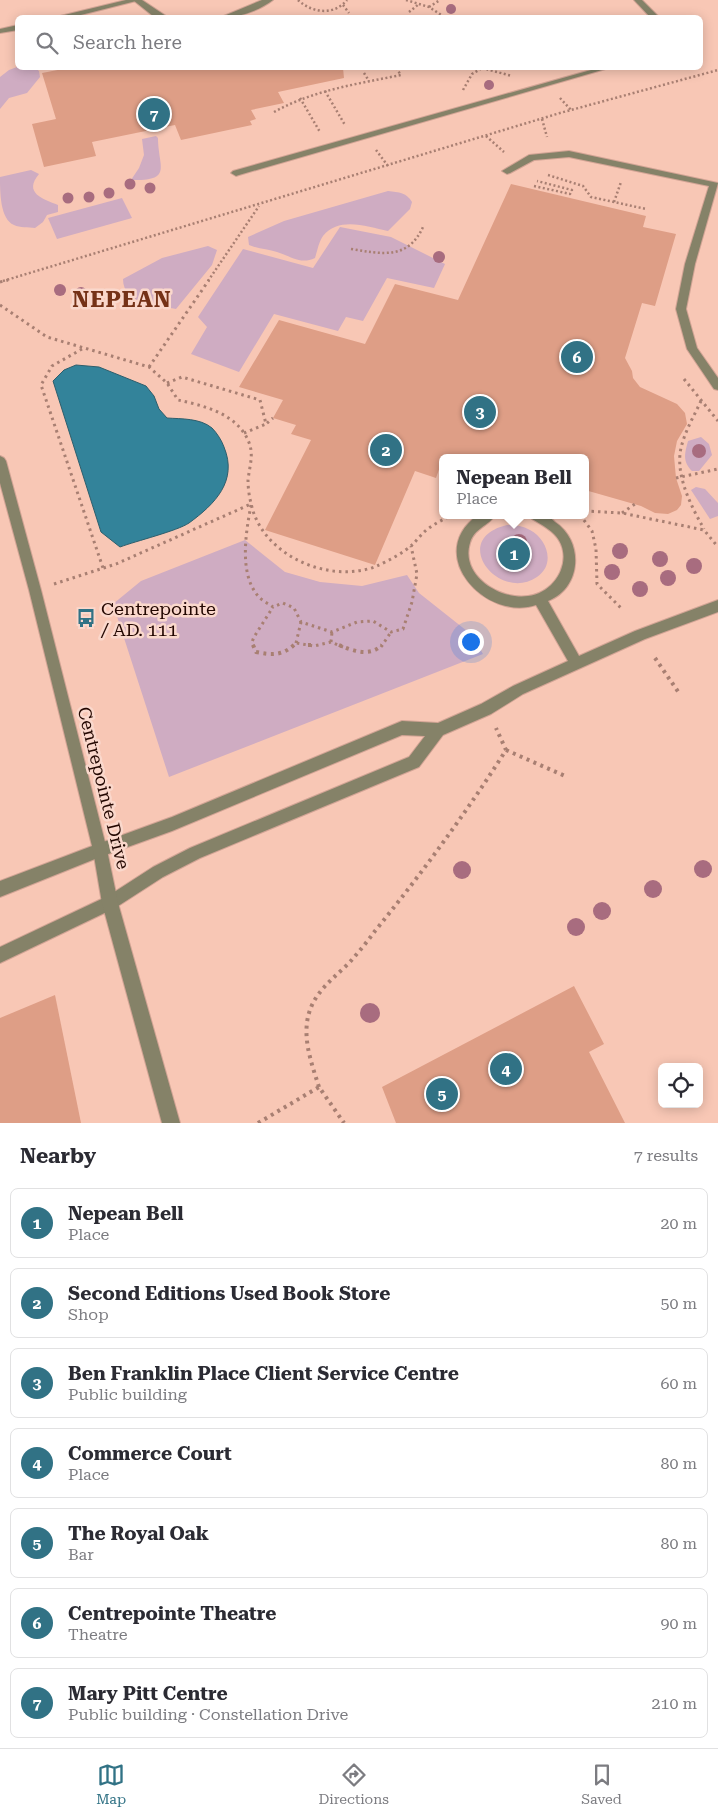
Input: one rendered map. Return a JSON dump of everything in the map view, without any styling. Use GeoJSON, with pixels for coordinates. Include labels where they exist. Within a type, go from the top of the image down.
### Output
{"type":"FeatureCollection","features":[{"type":"Feature","properties":{"kind":"street"},"geometry":{"type":"LineString","coordinates":[[67,15],[112,3],[136,0],[158,15]]}},
{"type":"Feature","properties":{"kind":"street"},"geometry":{"type":"LineString","coordinates":[[233,15],[269,0]]}},
{"type":"Feature","properties":{"kind":"street"},"geometry":{"type":"LineString","coordinates":[[638,0],[653,15]]}},
{"type":"Feature","properties":{"kind":"street"},"geometry":{"type":"LineString","coordinates":[[0,31],[15,28]]}},
{"type":"Feature","properties":{"kind":"street"},"geometry":{"type":"LineString","coordinates":[[236,173],[598,70]]}},
{"type":"Feature","properties":{"kind":"street"},"geometry":{"type":"LineString","coordinates":[[507,170],[532,157],[569,154],[714,184],[690,264],[681,309],[692,349],[718,386]]}},
{"type":"Feature","properties":{"kind":"street","name":"Centrepointe Drive"},"geometry":{"type":"LineString","coordinates":[[0,461],[35,590],[100,850],[110,903],[171,1123]]}},
{"type":"Feature","properties":{"kind":"street"},"geometry":{"type":"LineString","coordinates":[[481,519],[470,528],[464,541],[462,555],[466,570],[476,583],[489,594],[505,600],[523,602],[540,599],[556,591],[566,578],[571,562],[568,546],[560,532],[544,519]]}},
{"type":"Feature","properties":{"kind":"street"},"geometry":{"type":"LineString","coordinates":[[540,599],[576,663]]}},
{"type":"Feature","properties":{"kind":"street"},"geometry":{"type":"LineString","coordinates":[[0,888],[172,824],[402,728],[438,730],[486,709],[518,690],[576,663],[640,635],[718,606]]}},
{"type":"Feature","properties":{"kind":"street"},"geometry":{"type":"LineString","coordinates":[[0,955],[110,903],[158,872],[195,854],[414,762],[438,730]]}},
{"type":"Feature","properties":{"kind":"path"},"geometry":{"type":"LineString","coordinates":[[298,0],[306,8],[320,11],[335,9],[343,5],[347,0]]}},
{"type":"Feature","properties":{"kind":"path"},"geometry":{"type":"LineString","coordinates":[[406,0],[429,7],[441,15]]}},
{"type":"Feature","properties":{"kind":"path"},"geometry":{"type":"LineString","coordinates":[[429,7],[440,0]]}},
{"type":"Feature","properties":{"kind":"path"},"geometry":{"type":"LineString","coordinates":[[409,12],[419,3]]}},
{"type":"Feature","properties":{"kind":"path"},"geometry":{"type":"LineString","coordinates":[[343,5],[349,14]]}},
{"type":"Feature","properties":{"kind":"path"},"geometry":{"type":"LineString","coordinates":[[274,112],[300,98],[325,90],[401,75],[397,70]]}},
{"type":"Feature","properties":{"kind":"path"},"geometry":{"type":"LineString","coordinates":[[462,91],[472,74],[479,70]]}},
{"type":"Feature","properties":{"kind":"path"},"geometry":{"type":"LineString","coordinates":[[0,282],[486,136],[718,70]]}},
{"type":"Feature","properties":{"kind":"path"},"geometry":{"type":"LineString","coordinates":[[364,73],[369,81]]}},
{"type":"Feature","properties":{"kind":"path"},"geometry":{"type":"LineString","coordinates":[[325,90],[353,140]]}},
{"type":"Feature","properties":{"kind":"path"},"geometry":{"type":"LineString","coordinates":[[300,98],[322,136]]}},
{"type":"Feature","properties":{"kind":"path"},"geometry":{"type":"LineString","coordinates":[[486,136],[529,171],[583,186],[591,198],[646,209]]}},
{"type":"Feature","properties":{"kind":"path"},"geometry":{"type":"LineString","coordinates":[[374,148],[388,166]]}},
{"type":"Feature","properties":{"kind":"path"},"geometry":{"type":"LineString","coordinates":[[537,181],[572,190],[570,194],[533,188],[537,181]]}},
{"type":"Feature","properties":{"kind":"path"},"geometry":{"type":"LineString","coordinates":[[149,366],[260,205]]}},
{"type":"Feature","properties":{"kind":"path"},"geometry":{"type":"LineString","coordinates":[[351,249],[371,252],[393,252],[411,245],[423,227]]}},
{"type":"Feature","properties":{"kind":"path"},"geometry":{"type":"LineString","coordinates":[[0,305],[47,337],[83,349],[149,366],[167,383],[178,400],[203,405],[227,417],[244,432],[253,456],[248,482],[251,504],[258,525],[283,552],[312,568],[350,571],[377,566],[411,546],[428,528],[445,519]]}},
{"type":"Feature","properties":{"kind":"path"},"geometry":{"type":"LineString","coordinates":[[83,349],[52,366],[41,385],[103,568]]}},
{"type":"Feature","properties":{"kind":"path"},"geometry":{"type":"LineString","coordinates":[[167,383],[182,377],[260,400],[266,424]]}},
{"type":"Feature","properties":{"kind":"path"},"geometry":{"type":"LineString","coordinates":[[684,380],[718,421]]}},
{"type":"Feature","properties":{"kind":"path"},"geometry":{"type":"LineString","coordinates":[[701,401],[680,450],[683,476],[691,505],[704,530],[718,547]]}},
{"type":"Feature","properties":{"kind":"path"},"geometry":{"type":"LineString","coordinates":[[244,432],[266,424],[273,418]]}},
{"type":"Feature","properties":{"kind":"path"},"geometry":{"type":"LineString","coordinates":[[676,478],[718,469]]}},
{"type":"Feature","properties":{"kind":"path"},"geometry":{"type":"LineString","coordinates":[[35,590],[103,568],[213,523],[251,504]]}},
{"type":"Feature","properties":{"kind":"path"},"geometry":{"type":"LineString","coordinates":[[251,504],[246,532],[250,582],[259,597],[273,607]]}},
{"type":"Feature","properties":{"kind":"path"},"geometry":{"type":"LineString","coordinates":[[622,513],[635,504]]}},
{"type":"Feature","properties":{"kind":"path"},"geometry":{"type":"LineString","coordinates":[[589,511],[622,513],[704,530]]}},
{"type":"Feature","properties":{"kind":"path"},"geometry":{"type":"LineString","coordinates":[[583,519],[592,531],[596,549],[597,584],[622,609]]}},
{"type":"Feature","properties":{"kind":"path"},"geometry":{"type":"LineString","coordinates":[[296,643],[307,646],[331,642],[361,653],[376,651],[386,644],[391,632],[403,628],[412,602],[417,574],[411,546]]}},
{"type":"Feature","properties":{"kind":"path"},"geometry":{"type":"LineString","coordinates":[[283,603],[294,608],[301,622],[296,643],[289,651],[273,656],[256,652],[252,642],[256,631],[268,619],[273,607],[283,603]]}},
{"type":"Feature","properties":{"kind":"path"},"geometry":{"type":"LineString","coordinates":[[301,622],[332,632],[357,622],[373,621],[391,632]]}},
{"type":"Feature","properties":{"kind":"path"},"geometry":{"type":"LineString","coordinates":[[331,642],[332,632]]}},
{"type":"Feature","properties":{"kind":"path"},"geometry":{"type":"LineString","coordinates":[[655,658],[679,693]]}},
{"type":"Feature","properties":{"kind":"path"},"geometry":{"type":"LineString","coordinates":[[496,727],[506,750],[565,776]]}},
{"type":"Feature","properties":{"kind":"path"},"geometry":{"type":"LineString","coordinates":[[344,1123],[319,1088],[305,1029],[310,1010],[317,997],[355,957],[474,802],[506,750]]}},
{"type":"Feature","properties":{"kind":"path"},"geometry":{"type":"LineString","coordinates":[[258,1123],[319,1088]]}},
{"type":"Feature","properties":{"kind":"shaded area"},"geometry":{"type":"Polygon","coordinates":[[[15,68],[15,70],[38,70],[40,77],[27,93],[9,98],[0,109],[0,77],[15,68]]]}},
{"type":"Feature","properties":{"kind":"shaded area"},"geometry":{"type":"Polygon","coordinates":[[[156,136],[158,138],[161,170],[153,178],[131,180],[139,168],[144,155],[142,139],[156,136]]]}},
{"type":"Feature","properties":{"kind":"shaded area"},"geometry":{"type":"Polygon","coordinates":[[[31,170],[39,174],[33,186],[34,191],[41,198],[58,205],[58,212],[47,215],[43,222],[35,228],[19,227],[9,222],[3,211],[0,177],[31,170]]]}},
{"type":"Feature","properties":{"kind":"shaded area"},"geometry":{"type":"Polygon","coordinates":[[[388,191],[402,193],[412,202],[410,209],[388,231],[354,224],[337,226],[323,236],[315,258],[305,261],[249,245],[248,237],[284,221],[388,191]]]}},
{"type":"Feature","properties":{"kind":"shaded area"},"geometry":{"type":"Polygon","coordinates":[[[122,198],[132,218],[57,239],[48,218],[122,198]]]}},
{"type":"Feature","properties":{"kind":"shaded area"},"geometry":{"type":"Polygon","coordinates":[[[340,227],[391,237],[445,264],[434,288],[387,278],[363,321],[346,317],[338,331],[274,314],[239,372],[191,354],[207,327],[198,317],[243,249],[313,268],[340,227]]]}},
{"type":"Feature","properties":{"kind":"shaded area"},"geometry":{"type":"Polygon","coordinates":[[[208,246],[217,250],[212,265],[176,309],[142,302],[135,299],[124,288],[123,279],[162,258],[208,246]]]}},
{"type":"Feature","properties":{"kind":"shaded area"},"geometry":{"type":"Polygon","coordinates":[[[701,437],[709,444],[712,455],[699,471],[692,471],[687,464],[685,453],[688,441],[701,437]]]}},
{"type":"Feature","properties":{"kind":"shaded area"},"geometry":{"type":"Polygon","coordinates":[[[696,487],[705,489],[718,503],[718,516],[710,519],[691,490],[696,487]]]}},
{"type":"Feature","properties":{"kind":"shaded area"},"geometry":{"type":"Polygon","coordinates":[[[507,525],[519,526],[530,530],[545,545],[548,559],[543,572],[537,577],[522,583],[508,582],[495,576],[486,566],[481,554],[481,543],[490,532],[507,525]]]}},
{"type":"Feature","properties":{"kind":"shaded area"},"geometry":{"type":"Polygon","coordinates":[[[245,540],[285,572],[320,582],[362,586],[407,575],[419,593],[472,635],[483,654],[169,777],[113,604],[141,581],[245,540]]]}},
{"type":"Feature","properties":{"kind":"water"},"geometry":{"type":"Polygon","coordinates":[[[76,365],[99,367],[146,386],[154,396],[159,409],[167,418],[202,422],[212,428],[223,445],[228,459],[228,471],[222,491],[199,516],[189,523],[166,533],[120,547],[101,532],[53,381],[64,370],[76,365]]]}},
{"type":"Feature","properties":{"kind":"building"},"geometry":{"type":"Polygon","coordinates":[[[58,70],[343,70],[344,78],[278,92],[284,103],[251,110],[256,119],[250,121],[252,125],[181,140],[175,125],[92,142],[96,156],[44,167],[32,124],[56,119],[42,73],[58,70]]]}},
{"type":"Feature","properties":{"kind":"building"},"geometry":{"type":"Polygon","coordinates":[[[511,184],[646,216],[643,227],[676,234],[655,306],[642,303],[625,358],[632,371],[633,378],[640,387],[677,404],[685,413],[687,424],[677,441],[674,456],[676,478],[682,496],[681,505],[677,510],[668,514],[655,513],[641,506],[589,491],[589,454],[439,454],[439,469],[436,478],[415,471],[375,565],[265,530],[311,440],[291,434],[296,425],[273,418],[283,400],[239,387],[279,320],[365,344],[395,284],[458,300],[511,184]]]}},
{"type":"Feature","properties":{"kind":"building"},"geometry":{"type":"Polygon","coordinates":[[[574,986],[604,1044],[589,1052],[625,1123],[396,1123],[382,1087],[574,986]]]}},
{"type":"Feature","properties":{"kind":"building"},"geometry":{"type":"Polygon","coordinates":[[[55,995],[81,1123],[0,1123],[0,1018],[55,995]]]}},
{"type":"Feature","properties":{"kind":"place","name":"Mary Pitt Centre"},"geometry":{"type":"Point","coordinates":[154,114]}},
{"type":"Feature","properties":{"kind":"place","name":"Centrepointe Theatre"},"geometry":{"type":"Point","coordinates":[577,357]}},
{"type":"Feature","properties":{"kind":"place","name":"Ben Franklin Place Client Service Centre"},"geometry":{"type":"Point","coordinates":[480,412]}},
{"type":"Feature","properties":{"kind":"place","name":"Second Editions Used Book Store"},"geometry":{"type":"Point","coordinates":[386,450]}},
{"type":"Feature","properties":{"kind":"place","name":"Nepean Bell"},"geometry":{"type":"Point","coordinates":[514,554]}},
{"type":"Feature","properties":{"kind":"place","name":"Centrepointe / AD. 111"},"geometry":{"type":"Point","coordinates":[86,618]}},
{"type":"Feature","properties":{"kind":"place","name":"Commerce Court"},"geometry":{"type":"Point","coordinates":[506,1069]}},
{"type":"Feature","properties":{"kind":"place","name":"The Royal Oak"},"geometry":{"type":"Point","coordinates":[442,1094]}},
{"type":"Feature","properties":{"kind":"district","name":"NEPEAN"},"geometry":{"type":"Point","coordinates":[122,299]}}]}
